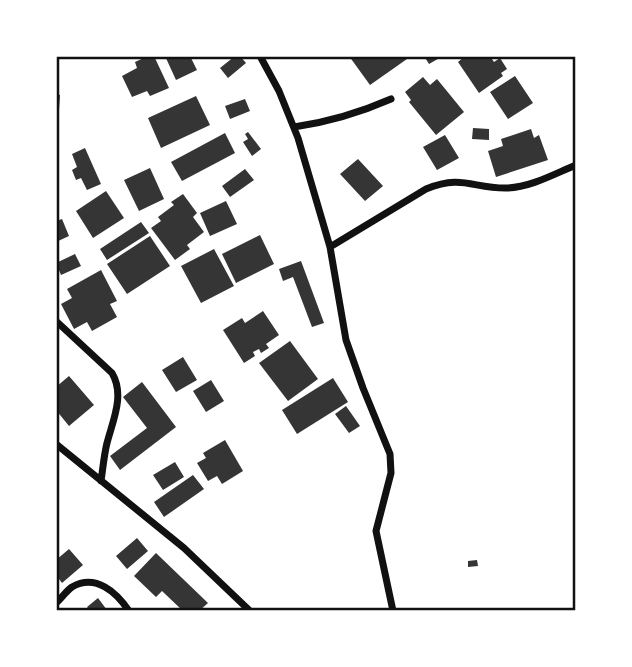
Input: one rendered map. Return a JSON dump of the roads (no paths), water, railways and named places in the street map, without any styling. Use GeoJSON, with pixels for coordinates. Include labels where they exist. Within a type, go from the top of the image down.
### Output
{"type":"FeatureCollection","features":[{"type":"Feature","properties":{"kind":"street"},"geometry":{"type":"LineString","coordinates":[[260,56],[294,127],[330,247],[346,340],[392,463],[376,531],[376,542],[393,611]]}},
{"type":"Feature","properties":{"kind":"street"},"geometry":{"type":"LineString","coordinates":[[294,127],[335,120],[391,99]]}},
{"type":"Feature","properties":{"kind":"street"},"geometry":{"type":"LineString","coordinates":[[330,247],[438,184],[464,181],[507,188],[524,186],[576,165]]}},
{"type":"Feature","properties":{"kind":"street"},"geometry":{"type":"LineString","coordinates":[[56,321],[112,373],[117,382],[117,407],[104,455],[101,481]]}},
{"type":"Feature","properties":{"kind":"street"},"geometry":{"type":"LineString","coordinates":[[56,444],[184,548],[250,611]]}},
{"type":"Feature","properties":{"kind":"street"},"geometry":{"type":"LineString","coordinates":[[56,603],[72,587],[96,584],[117,594],[129,611]]}}]}
